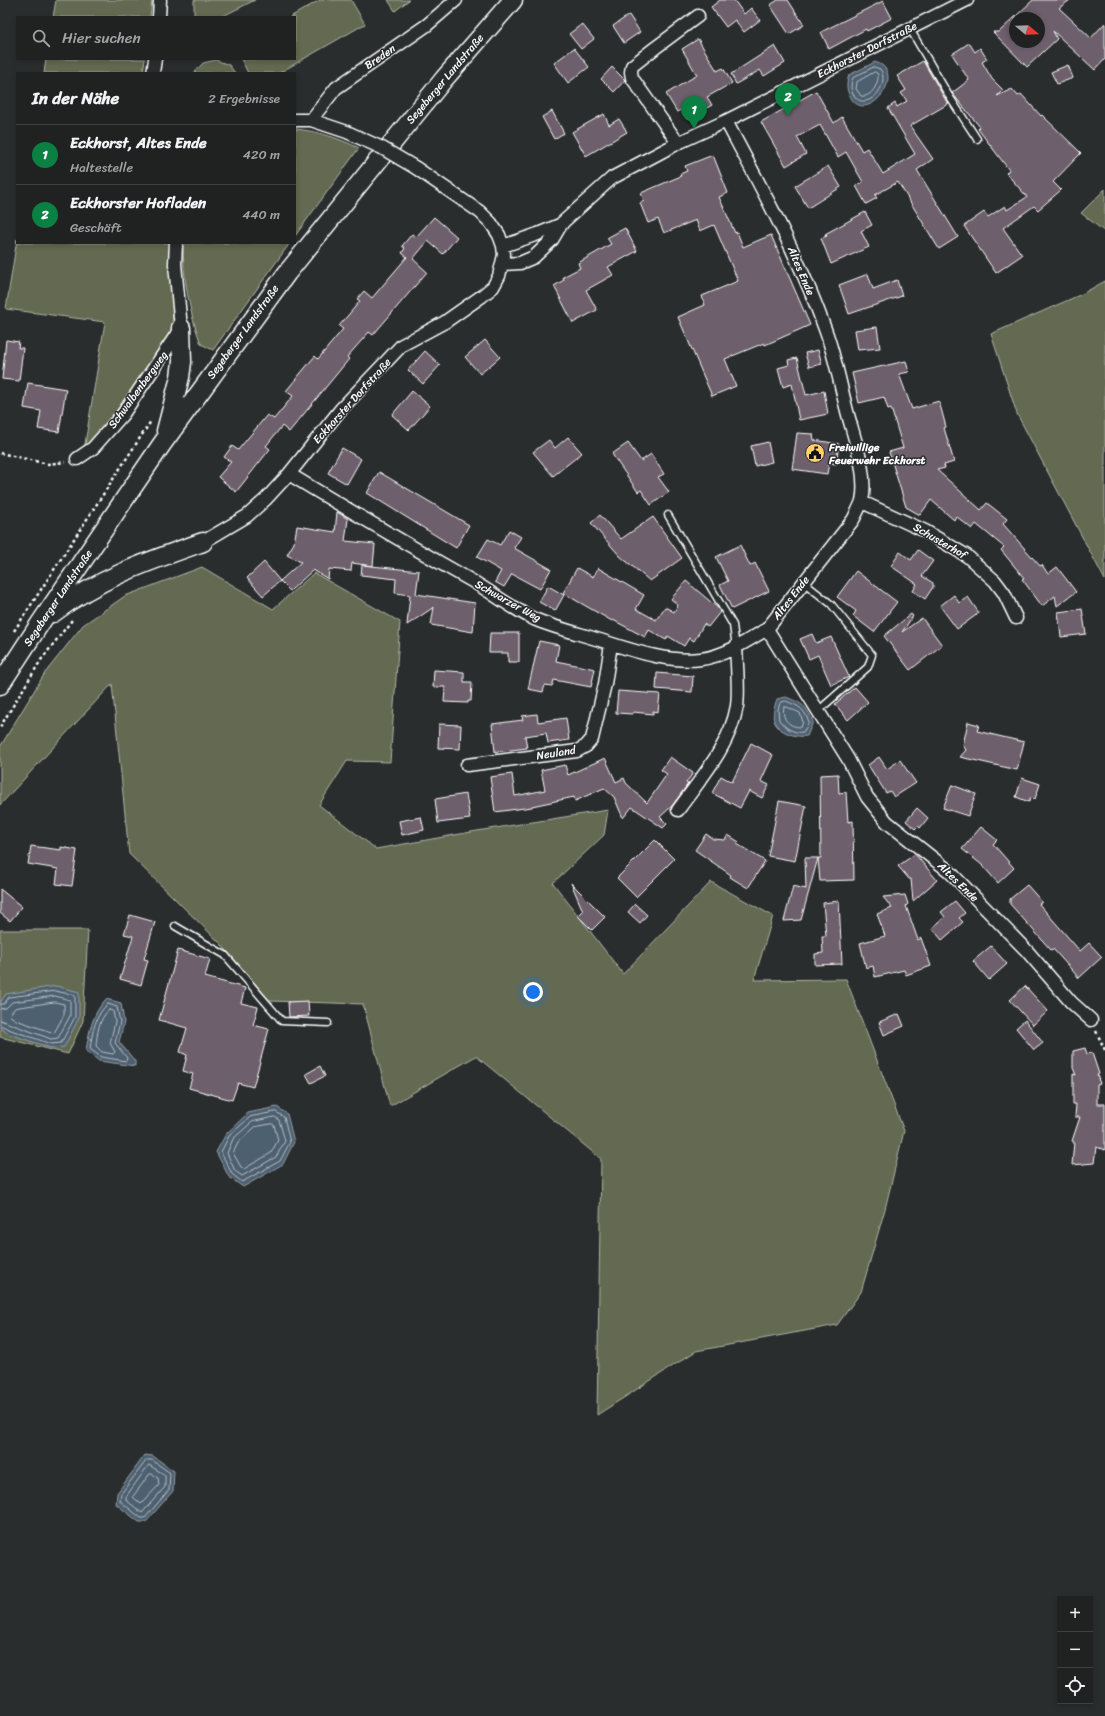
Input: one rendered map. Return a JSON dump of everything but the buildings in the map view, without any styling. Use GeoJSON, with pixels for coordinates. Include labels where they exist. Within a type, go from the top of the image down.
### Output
{"type":"FeatureCollection","features":[{"type":"Feature","properties":{"kind":"main road","name":"Segeberger Landstraße"},"geometry":{"type":"LineString","coordinates":[[0,685],[162,444],[287,273],[444,79],[513,0]]}},
{"type":"Feature","properties":{"kind":"main road"},"geometry":{"type":"LineString","coordinates":[[162,444],[180,377],[182,362],[182,328]]}},
{"type":"Feature","properties":{"kind":"main road"},"geometry":{"type":"LineString","coordinates":[[41,622],[71,599],[122,572],[202,542]]}},
{"type":"Feature","properties":{"kind":"street"},"geometry":{"type":"LineString","coordinates":[[159,16],[160,0]]}},
{"type":"Feature","properties":{"kind":"street","name":"Breden"},"geometry":{"type":"LineString","coordinates":[[311,120],[336,88],[427,25],[456,0]]}},
{"type":"Feature","properties":{"kind":"street","name":"Eckhorster Dorfstraße"},"geometry":{"type":"LineString","coordinates":[[202,542],[247,516],[266,500],[289,474],[341,409],[402,345],[445,322],[493,287],[503,264],[503,246],[538,234],[562,223],[612,178],[678,143],[967,0]]}},
{"type":"Feature","properties":{"kind":"street"},"geometry":{"type":"LineString","coordinates":[[678,143],[632,78],[631,72],[632,66],[698,16]]}},
{"type":"Feature","properties":{"kind":"street"},"geometry":{"type":"LineString","coordinates":[[153,72],[155,60]]}},
{"type":"Feature","properties":{"kind":"street"},"geometry":{"type":"LineString","coordinates":[[296,120],[311,120],[347,132],[382,148],[416,168],[480,212],[491,223],[499,235],[503,246]]}},
{"type":"Feature","properties":{"kind":"street","name":"Altes Ende"},"geometry":{"type":"LineString","coordinates":[[726,120],[769,202],[794,254],[825,330],[862,472],[862,502],[853,520],[767,629],[848,759],[867,797],[887,822],[949,871],[1027,951],[1071,1002],[1091,1020]]}},
{"type":"Feature","properties":{"kind":"street","name":"Eckhorster Dorfstraße"},"geometry":{"type":"LineString","coordinates":[[503,264],[520,263],[534,258],[552,240],[562,223]]}},
{"type":"Feature","properties":{"kind":"street"},"geometry":{"type":"LineString","coordinates":[[176,244],[175,264],[182,328]]}},
{"type":"Feature","properties":{"kind":"street","name":"Schwalbenbergweg"},"geometry":{"type":"LineString","coordinates":[[77,459],[93,448],[123,414],[182,328]]}},
{"type":"Feature","properties":{"kind":"street","name":"Schwarzer Weg"},"geometry":{"type":"LineString","coordinates":[[289,474],[390,535],[474,582],[534,619],[639,653],[685,659],[701,659],[719,655],[736,648],[767,629]]}},
{"type":"Feature","properties":{"kind":"street","name":"Schusterhof"},"geometry":{"type":"LineString","coordinates":[[862,502],[925,530],[967,556],[995,581],[1004,593],[1016,618]]}},
{"type":"Feature","properties":{"kind":"street","name":"Neuland"},"geometry":{"type":"LineString","coordinates":[[467,765],[577,751],[586,746],[592,739],[595,730],[612,644]]}},
{"type":"Feature","properties":{"kind":"street"},"geometry":{"type":"LineString","coordinates":[[678,810],[712,764],[727,737],[737,706],[736,648]]}},
{"type":"Feature","properties":{"kind":"lane"},"geometry":{"type":"LineString","coordinates":[[910,29],[949,96],[977,139]]}},
{"type":"Feature","properties":{"kind":"lane"},"geometry":{"type":"LineString","coordinates":[[668,515],[733,625],[736,648]]}},
{"type":"Feature","properties":{"kind":"lane"},"geometry":{"type":"LineString","coordinates":[[803,582],[831,604],[872,655],[868,667],[818,711]]}},
{"type":"Feature","properties":{"kind":"lane"},"geometry":{"type":"LineString","coordinates":[[175,926],[225,955],[282,1021],[328,1023]]}},
{"type":"Feature","properties":{"kind":"path"},"geometry":{"type":"LineString","coordinates":[[12,635],[154,417]]}},
{"type":"Feature","properties":{"kind":"path"},"geometry":{"type":"LineString","coordinates":[[0,453],[48,464],[77,459]]}},
{"type":"Feature","properties":{"kind":"path"},"geometry":{"type":"LineString","coordinates":[[0,727],[42,660],[61,634]]}},
{"type":"Feature","properties":{"kind":"path"},"geometry":{"type":"LineString","coordinates":[[1091,1020],[1105,1050]]}},
{"type":"Feature","properties":{"kind":"green space"},"geometry":{"type":"Polygon","coordinates":[[[56,0],[152,0],[150,16],[53,16],[56,0]]]}},
{"type":"Feature","properties":{"kind":"green space"},"geometry":{"type":"Polygon","coordinates":[[[194,0],[255,0],[223,16],[194,16],[194,0]]]}},
{"type":"Feature","properties":{"kind":"green space"},"geometry":{"type":"Polygon","coordinates":[[[320,0],[351,0],[365,24],[281,72],[248,72],[242,60],[296,60],[296,16],[292,16],[320,0]]]}},
{"type":"Feature","properties":{"kind":"green space"},"geometry":{"type":"Polygon","coordinates":[[[388,0],[409,0],[395,11],[388,0]]]}},
{"type":"Feature","properties":{"kind":"green space"},"geometry":{"type":"Polygon","coordinates":[[[46,60],[145,60],[143,72],[44,72],[46,60]]]}},
{"type":"Feature","properties":{"kind":"green space"},"geometry":{"type":"Polygon","coordinates":[[[216,60],[229,65],[234,72],[195,72],[203,63],[216,60]]]}},
{"type":"Feature","properties":{"kind":"green space"},"geometry":{"type":"Polygon","coordinates":[[[296,129],[312,131],[359,148],[296,235],[296,129]]]}},
{"type":"Feature","properties":{"kind":"green space"},"geometry":{"type":"Polygon","coordinates":[[[1105,189],[1105,232],[1081,213],[1105,189]]]}},
{"type":"Feature","properties":{"kind":"green space"},"geometry":{"type":"Polygon","coordinates":[[[16,244],[170,244],[173,278],[173,327],[157,355],[122,404],[84,450],[105,322],[6,309],[16,244]]]}},
{"type":"Feature","properties":{"kind":"green space"},"geometry":{"type":"Polygon","coordinates":[[[183,244],[289,244],[213,350],[201,344],[190,307],[184,269],[183,244]]]}},
{"type":"Feature","properties":{"kind":"green space"},"geometry":{"type":"Polygon","coordinates":[[[1105,281],[1105,580],[1017,414],[991,334],[1082,294],[1105,281]]]}},
{"type":"Feature","properties":{"kind":"green space"},"geometry":{"type":"Polygon","coordinates":[[[202,567],[273,609],[314,573],[400,622],[390,762],[347,761],[319,805],[376,849],[608,810],[604,835],[553,883],[623,974],[711,882],[773,916],[754,980],[846,979],[904,1131],[885,1209],[861,1292],[837,1325],[696,1351],[597,1415],[601,1159],[476,1056],[390,1106],[363,1004],[270,1001],[221,944],[129,854],[112,684],[0,805],[0,747],[45,673],[83,625],[125,596],[202,567]]]}},
{"type":"Feature","properties":{"kind":"green space"},"geometry":{"type":"Polygon","coordinates":[[[0,930],[88,930],[83,1021],[68,1054],[0,1037],[0,930]]]}},
{"type":"Feature","properties":{"kind":"water"},"geometry":{"type":"Polygon","coordinates":[[[875,62],[883,66],[887,73],[888,81],[885,90],[872,103],[865,106],[857,104],[851,98],[847,90],[849,75],[875,62]]]}},
{"type":"Feature","properties":{"kind":"water"},"geometry":{"type":"Polygon","coordinates":[[[786,697],[806,708],[813,722],[807,736],[793,735],[783,731],[776,725],[773,718],[777,699],[786,697]]]}},
{"type":"Feature","properties":{"kind":"water"},"geometry":{"type":"Polygon","coordinates":[[[56,986],[79,992],[79,1018],[64,1047],[51,1048],[9,1034],[0,1028],[0,1003],[6,994],[56,986]]]}},
{"type":"Feature","properties":{"kind":"water"},"geometry":{"type":"Polygon","coordinates":[[[106,999],[121,1003],[124,1022],[119,1042],[135,1061],[135,1066],[99,1061],[86,1051],[94,1017],[106,999]]]}},
{"type":"Feature","properties":{"kind":"water"},"geometry":{"type":"Polygon","coordinates":[[[277,1107],[287,1114],[294,1142],[283,1164],[243,1187],[229,1177],[216,1152],[226,1134],[248,1113],[277,1107]]]}},
{"type":"Feature","properties":{"kind":"water"},"geometry":{"type":"Polygon","coordinates":[[[145,1455],[153,1456],[174,1471],[173,1491],[146,1522],[139,1522],[116,1504],[117,1493],[145,1455]]]}},
{"type":"Feature","properties":{"kind":"place","name":"Eckhorster Hofladen"},"geometry":{"type":"Point","coordinates":[788,116]}},
{"type":"Feature","properties":{"kind":"place","name":"Eckhorst, Altes Ende"},"geometry":{"type":"Point","coordinates":[694,129]}},
{"type":"Feature","properties":{"kind":"place","name":"Freiwillige Feuerwehr Eckhorst"},"geometry":{"type":"Point","coordinates":[815,453]}}]}
